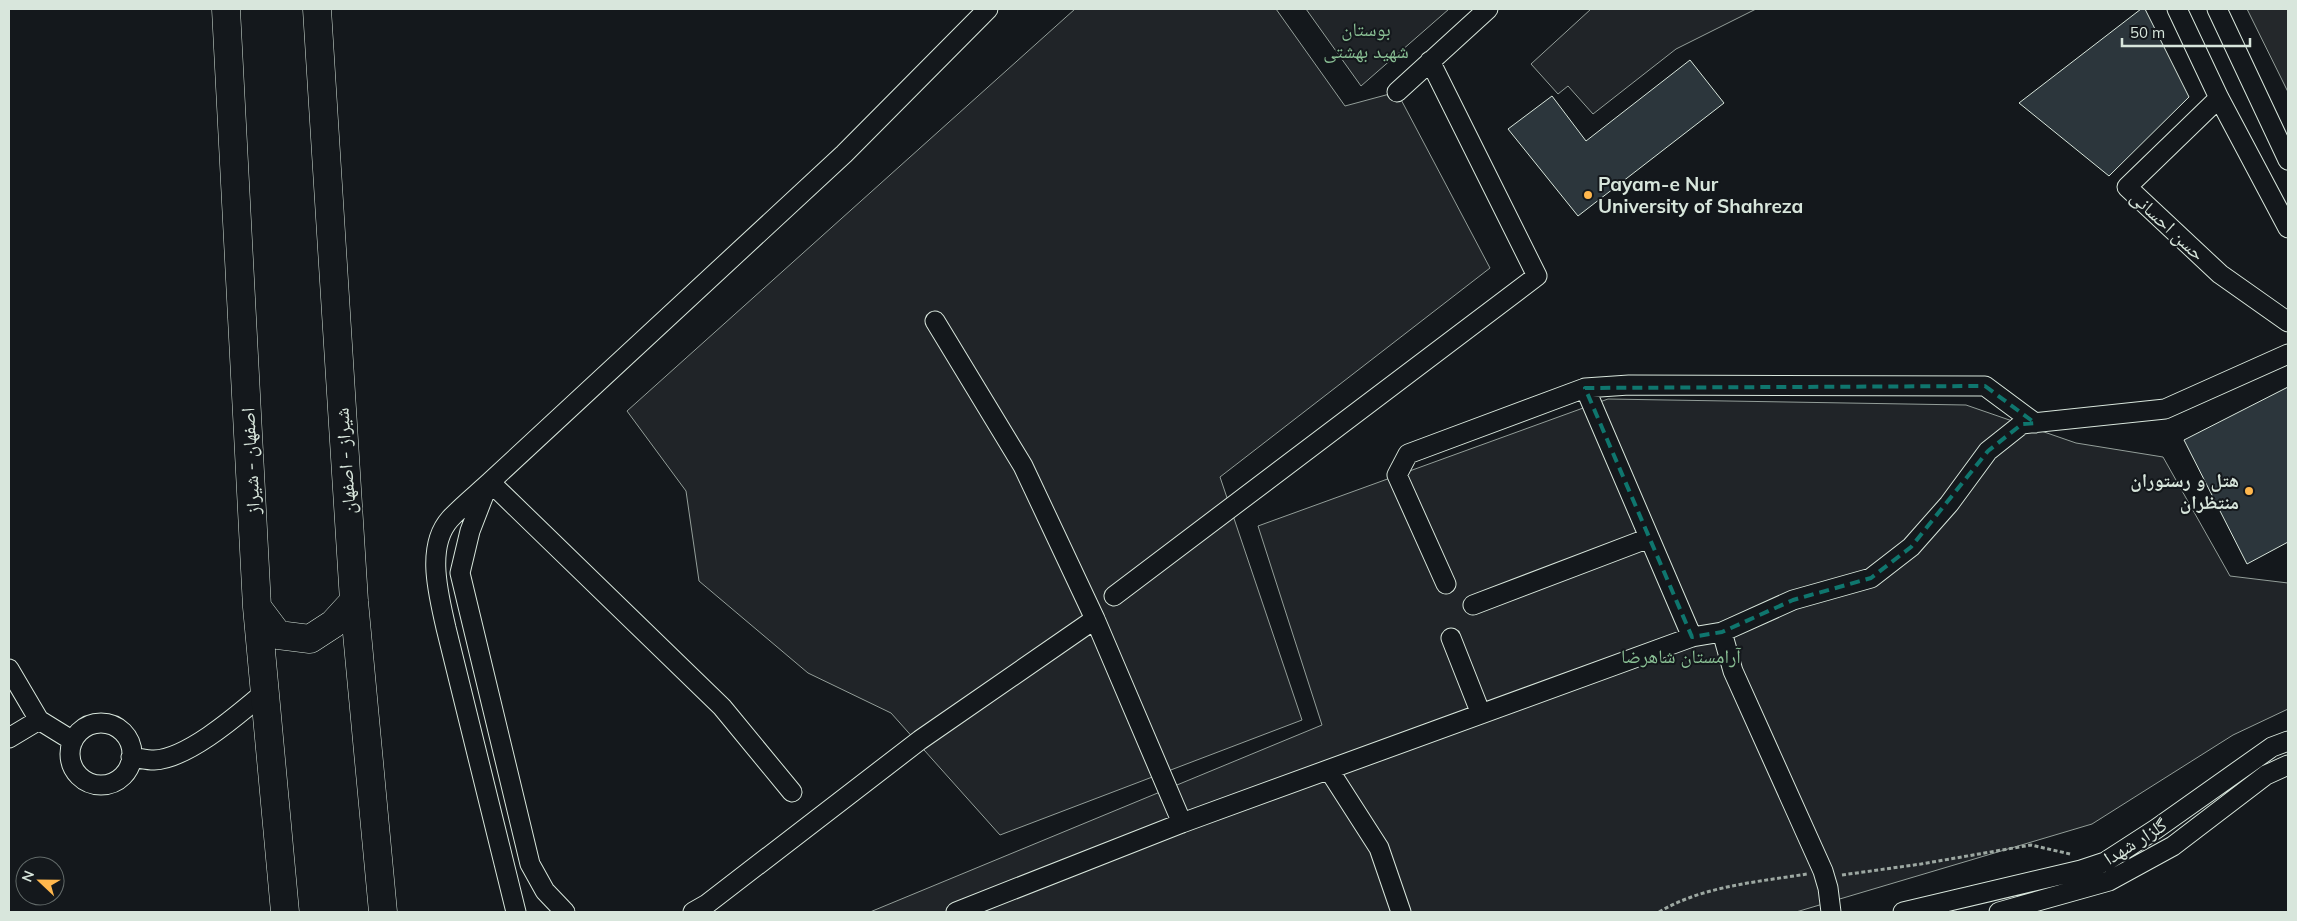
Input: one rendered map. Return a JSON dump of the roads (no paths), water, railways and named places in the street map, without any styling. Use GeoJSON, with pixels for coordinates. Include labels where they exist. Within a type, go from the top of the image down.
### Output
{"type":"FeatureCollection","features":[{"type":"Feature","properties":{"kind":"highway","name":"اصفهان - شیراز"},"geometry":{"type":"LineString","coordinates":[[226,9],[257,607],[285,912]]}},
{"type":"Feature","properties":{"kind":"highway","name":"شیراز - اصفهان"},"geometry":{"type":"LineString","coordinates":[[318,9],[354,601],[383,912]]}},
{"type":"Feature","properties":{"kind":"highway"},"geometry":{"type":"LineString","coordinates":[[257,607],[278,635],[310,639],[333,624],[354,601]]}},
{"type":"Feature","properties":{"kind":"street"},"geometry":{"type":"LineString","coordinates":[[516,912],[446,628],[437,584],[437,551],[441,534],[449,520],[844,154],[988,9]]}},
{"type":"Feature","properties":{"kind":"street"},"geometry":{"type":"LineString","coordinates":[[1397,92],[1488,9]]}},
{"type":"Feature","properties":{"kind":"street"},"geometry":{"type":"LineString","coordinates":[[2177,9],[2219,98],[2288,228]]}},
{"type":"Feature","properties":{"kind":"street"},"geometry":{"type":"LineString","coordinates":[[2217,9],[2288,160]]}},
{"type":"Feature","properties":{"kind":"street"},"geometry":{"type":"LineString","coordinates":[[1114,596],[1536,276],[1430,61]]}},
{"type":"Feature","properties":{"kind":"street","name":"حسن احسانی"},"geometry":{"type":"LineString","coordinates":[[2219,98],[2127,187],[2220,274],[2288,322]]}},
{"type":"Feature","properties":{"kind":"street"},"geometry":{"type":"LineString","coordinates":[[935,321],[1023,466],[1095,619],[1182,823]]}},
{"type":"Feature","properties":{"kind":"street"},"geometry":{"type":"LineString","coordinates":[[956,912],[1182,823],[1692,637],[1722,632],[1793,600],[1871,578],[1911,547],[1948,504],[1988,451],[2022,424],[2164,409],[2288,354]]}},
{"type":"Feature","properties":{"kind":"street"},"geometry":{"type":"LineString","coordinates":[[1446,584],[1397,475],[1408,454],[1585,388],[1629,385],[1986,386],[2035,423]]}},
{"type":"Feature","properties":{"kind":"street"},"geometry":{"type":"LineString","coordinates":[[1585,388],[1692,637]]}},
{"type":"Feature","properties":{"kind":"street"},"geometry":{"type":"LineString","coordinates":[[490,482],[722,707],[792,792]]}},
{"type":"Feature","properties":{"kind":"street"},"geometry":{"type":"LineString","coordinates":[[490,482],[470,531],[460,573],[530,864],[545,891],[565,912]]}},
{"type":"Feature","properties":{"kind":"street"},"geometry":{"type":"LineString","coordinates":[[1473,605],[1649,538]]}},
{"type":"Feature","properties":{"kind":"street"},"geometry":{"type":"LineString","coordinates":[[693,912],[707,904],[920,740],[1095,619]]}},
{"type":"Feature","properties":{"kind":"street"},"geometry":{"type":"LineString","coordinates":[[1722,632],[1733,672],[1823,871],[1828,888],[1831,912]]}},
{"type":"Feature","properties":{"kind":"street"},"geometry":{"type":"LineString","coordinates":[[1451,638],[1481,714]]}},
{"type":"Feature","properties":{"kind":"street"},"geometry":{"type":"LineString","coordinates":[[9,669],[39,720],[73,741]]}},
{"type":"Feature","properties":{"kind":"street"},"geometry":{"type":"LineString","coordinates":[[132,757],[156,760],[188,749],[235,718],[265,692]]}},
{"type":"Feature","properties":{"kind":"street"},"geometry":{"type":"LineString","coordinates":[[9,738],[39,720]]}},
{"type":"Feature","properties":{"kind":"street"},"geometry":{"type":"LineString","coordinates":[[104,723],[122,730],[131,747],[132,757],[122,776],[103,784],[92,784],[75,771],[70,756],[73,741],[85,727],[104,723]]}},
{"type":"Feature","properties":{"kind":"street","name":"گلزار شهدا"},"geometry":{"type":"LineString","coordinates":[[1903,912],[2081,870],[2105,862],[2156,829],[2272,747],[2288,741]]}},
{"type":"Feature","properties":{"kind":"street","name":"گلزار شهدا"},"geometry":{"type":"LineString","coordinates":[[2003,911],[2109,881],[2172,846],[2266,775],[2288,765]]}},
{"type":"Feature","properties":{"kind":"street"},"geometry":{"type":"LineString","coordinates":[[1329,770],[1379,848],[1400,912]]}},
{"type":"Feature","properties":{"kind":"street"},"geometry":{"type":"LineString","coordinates":[[2003,911],[2004,888]]}},
{"type":"Feature","properties":{"kind":"place","name":"Payam-e Nur University of Shahreza"},"geometry":{"type":"Point","coordinates":[1588,195]}},
{"type":"Feature","properties":{"kind":"place","name":"هتل و رستوران منتظران"},"geometry":{"type":"Point","coordinates":[2249,491]}},
{"type":"Feature","properties":{"kind":"park label","name":"بوستان شهید بهشتی"},"geometry":{"type":"Point","coordinates":[1366,40]}},
{"type":"Feature","properties":{"kind":"park label","name":"آرامستان شاهرضا"},"geometry":{"type":"Point","coordinates":[1681,656]}}]}
